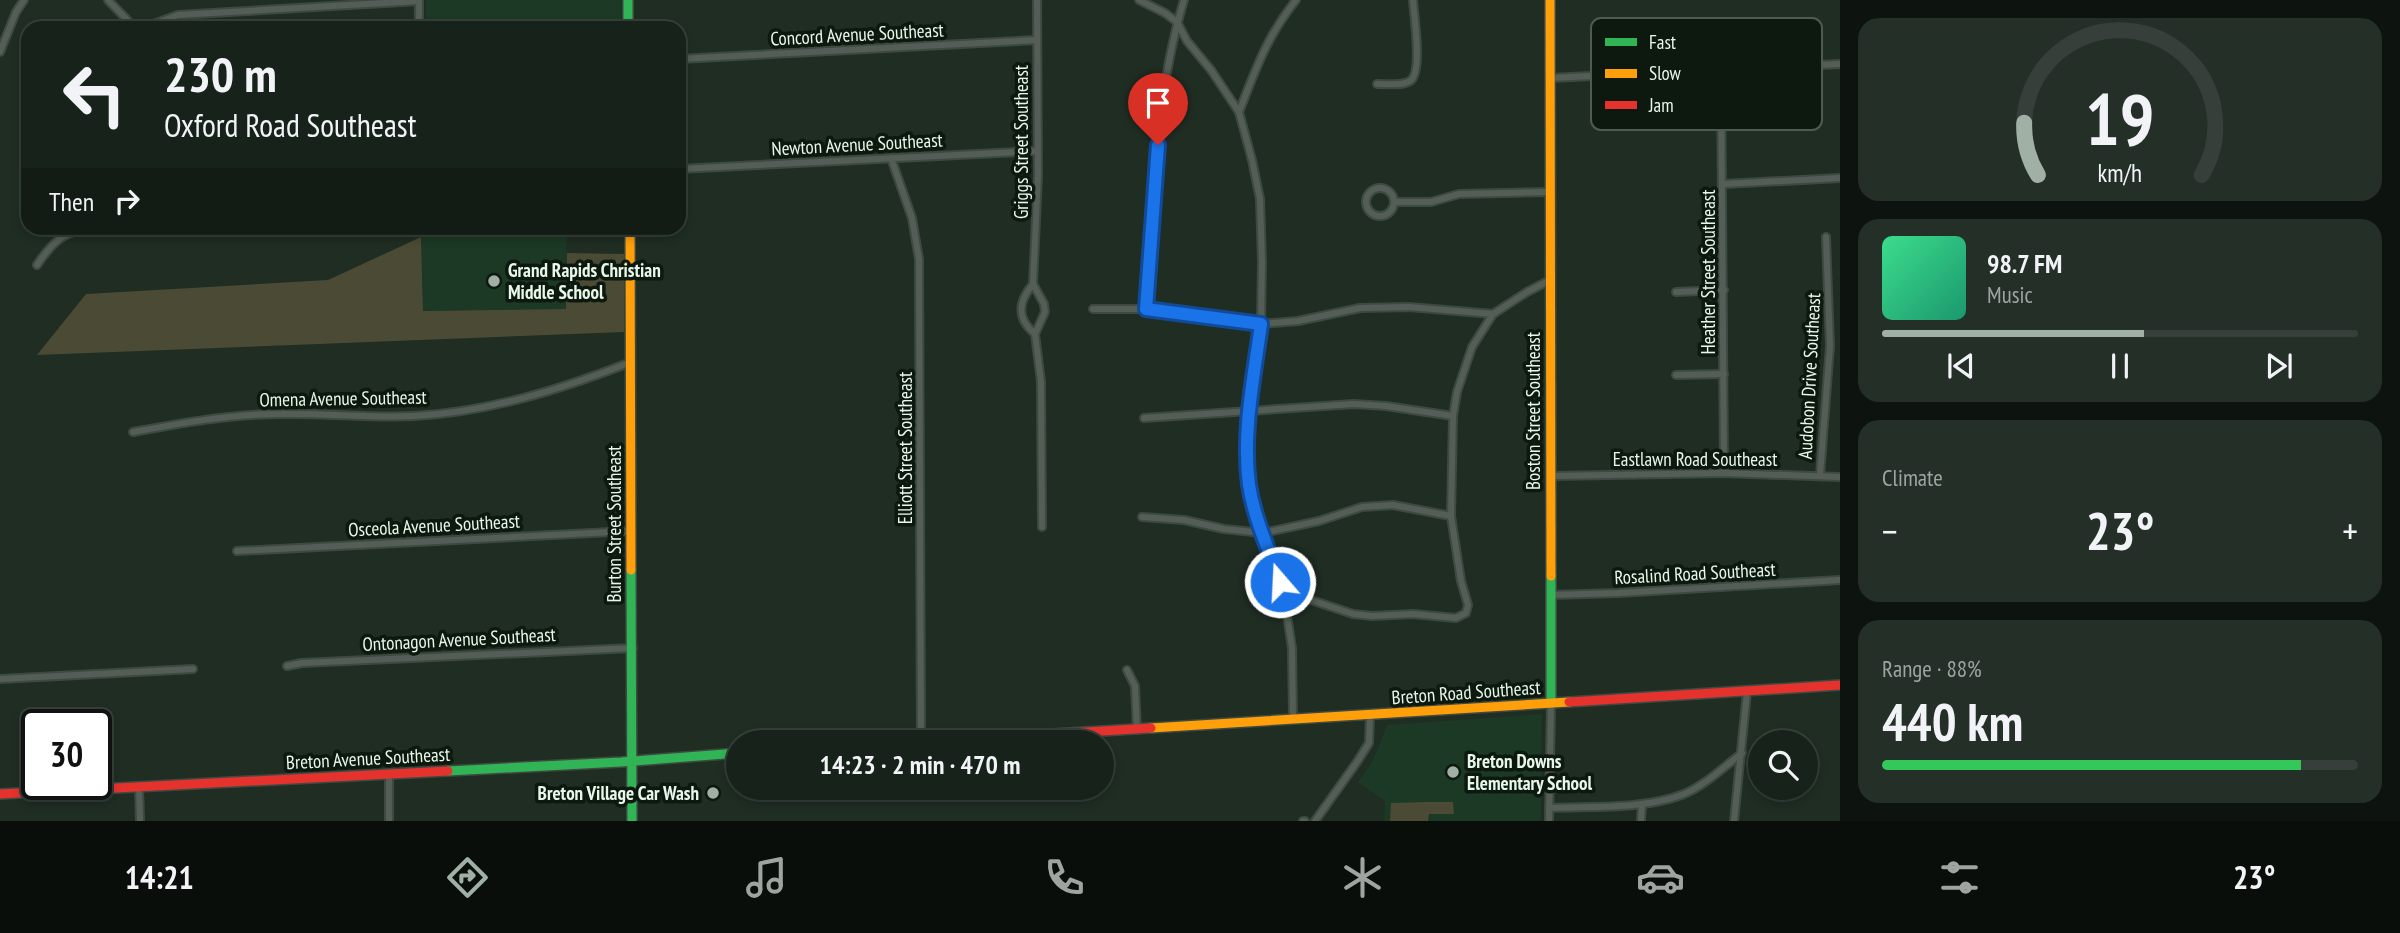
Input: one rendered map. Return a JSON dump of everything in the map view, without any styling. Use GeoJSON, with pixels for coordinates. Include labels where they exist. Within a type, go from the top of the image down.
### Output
{"type":"FeatureCollection","features":[{"type":"Feature","properties":{"kind":"main road"},"geometry":{"type":"LineString","coordinates":[[628,0],[628,21]]}},
{"type":"Feature","properties":{"kind":"main road","name":"Boston Street Southeast"},"geometry":{"type":"LineString","coordinates":[[1550,0],[1551,703]]}},
{"type":"Feature","properties":{"kind":"main road","name":"Burton Street Southeast"},"geometry":{"type":"LineString","coordinates":[[630,235],[632,821]]}},
{"type":"Feature","properties":{"kind":"main road","name":"Breton Road Southeast"},"geometry":{"type":"LineString","coordinates":[[1114,731],[1840,685]]}},
{"type":"Feature","properties":{"kind":"main road","name":"Breton Avenue Southeast"},"geometry":{"type":"LineString","coordinates":[[0,794],[389,775],[726,754]]}},
{"type":"Feature","properties":{"kind":"street"},"geometry":{"type":"LineString","coordinates":[[0,52],[16,12],[24,0]]}},
{"type":"Feature","properties":{"kind":"street"},"geometry":{"type":"LineString","coordinates":[[108,0],[128,21]]}},
{"type":"Feature","properties":{"kind":"street","name":"Griggs Street Southeast"},"geometry":{"type":"LineString","coordinates":[[1035,334],[1045,312],[1044,304],[1033,284],[1037,150],[1037,0]]}},
{"type":"Feature","properties":{"kind":"street"},"geometry":{"type":"LineString","coordinates":[[1139,0],[1177,22],[1187,41],[1211,70],[1239,112],[1260,199],[1261,324],[1247,447],[1249,484],[1254,509],[1285,602],[1292,648],[1293,719]]}},
{"type":"Feature","properties":{"kind":"street"},"geometry":{"type":"LineString","coordinates":[[1146,309],[1158,145],[1177,22],[1184,0]]}},
{"type":"Feature","properties":{"kind":"street"},"geometry":{"type":"LineString","coordinates":[[1239,112],[1264,47],[1296,0]]}},
{"type":"Feature","properties":{"kind":"street"},"geometry":{"type":"LineString","coordinates":[[1377,84],[1405,83],[1414,77],[1416,39],[1413,0]]}},
{"type":"Feature","properties":{"kind":"street"},"geometry":{"type":"LineString","coordinates":[[162,21],[178,15],[419,1],[419,21]]}},
{"type":"Feature","properties":{"kind":"street","name":"Concord Avenue Southeast"},"geometry":{"type":"LineString","coordinates":[[686,59],[1037,40]]}},
{"type":"Feature","properties":{"kind":"street"},"geometry":{"type":"LineString","coordinates":[[1822,65],[1840,64]]}},
{"type":"Feature","properties":{"kind":"street"},"geometry":{"type":"LineString","coordinates":[[1550,78],[1591,76]]}},
{"type":"Feature","properties":{"kind":"street","name":"Heather Street Southeast"},"geometry":{"type":"LineString","coordinates":[[1723,130],[1724,473]]}},
{"type":"Feature","properties":{"kind":"street","name":"Newton Avenue Southeast"},"geometry":{"type":"LineString","coordinates":[[686,169],[1037,150]]}},
{"type":"Feature","properties":{"kind":"street","name":"Elliott Street Southeast"},"geometry":{"type":"LineString","coordinates":[[891,158],[912,218],[919,259],[921,730]]}},
{"type":"Feature","properties":{"kind":"street"},"geometry":{"type":"LineString","coordinates":[[1724,184],[1840,178]]}},
{"type":"Feature","properties":{"kind":"street"},"geometry":{"type":"LineString","coordinates":[[1378,188],[1388,191],[1394,202],[1390,212],[1380,216],[1371,212],[1367,203],[1370,193],[1378,188]]}},
{"type":"Feature","properties":{"kind":"street"},"geometry":{"type":"LineString","coordinates":[[1394,202],[1431,202],[1459,194],[1550,192]]}},
{"type":"Feature","properties":{"kind":"street"},"geometry":{"type":"LineString","coordinates":[[37,265],[64,235]]}},
{"type":"Feature","properties":{"kind":"street","name":"Audobon Drive Southeast"},"geometry":{"type":"LineString","coordinates":[[1820,475],[1830,346],[1826,237]]}},
{"type":"Feature","properties":{"kind":"street"},"geometry":{"type":"LineString","coordinates":[[1285,602],[1308,599],[1353,614],[1372,616],[1413,614],[1456,618],[1466,613],[1468,605],[1461,581],[1451,516],[1453,416],[1457,392],[1472,347],[1493,314],[1550,281]]}},
{"type":"Feature","properties":{"kind":"street","name":"Griggs Street Southeast"},"geometry":{"type":"LineString","coordinates":[[1033,284],[1023,298],[1020,314],[1035,334],[1041,382],[1042,527]]}},
{"type":"Feature","properties":{"kind":"street"},"geometry":{"type":"LineString","coordinates":[[1676,292],[1724,290]]}},
{"type":"Feature","properties":{"kind":"street"},"geometry":{"type":"LineString","coordinates":[[1094,309],[1146,309],[1261,324],[1298,321],[1360,308],[1409,307],[1493,314]]}},
{"type":"Feature","properties":{"kind":"street","name":"Omena Avenue Southeast"},"geometry":{"type":"LineString","coordinates":[[133,432],[225,416],[414,416],[472,409],[581,382],[631,362]]}},
{"type":"Feature","properties":{"kind":"street"},"geometry":{"type":"LineString","coordinates":[[1675,374],[1724,374]]}},
{"type":"Feature","properties":{"kind":"street"},"geometry":{"type":"LineString","coordinates":[[1144,418],[1354,404],[1453,416]]}},
{"type":"Feature","properties":{"kind":"street","name":"Eastlawn Road Southeast"},"geometry":{"type":"LineString","coordinates":[[1551,476],[1724,473],[1840,477]]}},
{"type":"Feature","properties":{"kind":"street"},"geometry":{"type":"LineString","coordinates":[[1142,517],[1184,520],[1224,529],[1263,533],[1319,521],[1362,507],[1393,505],[1451,516]]}},
{"type":"Feature","properties":{"kind":"street","name":"Osceola Avenue Southeast"},"geometry":{"type":"LineString","coordinates":[[237,551],[632,531]]}},
{"type":"Feature","properties":{"kind":"street","name":"Rosalind Road Southeast"},"geometry":{"type":"LineString","coordinates":[[1551,594],[1618,593],[1840,580]]}},
{"type":"Feature","properties":{"kind":"street","name":"Ontonagon Avenue Southeast"},"geometry":{"type":"LineString","coordinates":[[287,666],[302,663],[633,648]]}},
{"type":"Feature","properties":{"kind":"street"},"geometry":{"type":"LineString","coordinates":[[0,679],[193,669]]}},
{"type":"Feature","properties":{"kind":"street"},"geometry":{"type":"LineString","coordinates":[[1127,670],[1135,686],[1137,730]]}},
{"type":"Feature","properties":{"kind":"street"},"geometry":{"type":"LineString","coordinates":[[1734,821],[1747,692]]}},
{"type":"Feature","properties":{"kind":"street","name":"Boston Street Southeast"},"geometry":{"type":"LineString","coordinates":[[1549,821],[1551,703]]}},
{"type":"Feature","properties":{"kind":"street"},"geometry":{"type":"LineString","coordinates":[[1315,821],[1368,743],[1370,716]]}},
{"type":"Feature","properties":{"kind":"street"},"geometry":{"type":"LineString","coordinates":[[1549,808],[1642,804],[1686,793],[1742,753]]}},
{"type":"Feature","properties":{"kind":"street"},"geometry":{"type":"LineString","coordinates":[[389,775],[389,821]]}},
{"type":"Feature","properties":{"kind":"street"},"geometry":{"type":"LineString","coordinates":[[139,787],[140,821]]}},
{"type":"Feature","properties":{"kind":"street"},"geometry":{"type":"LineString","coordinates":[[1641,821],[1642,804]]}},
{"type":"Feature","properties":{"kind":"shaded area"},"geometry":{"type":"Polygon","coordinates":[[[426,0],[621,0],[621,21],[426,21],[426,0]]]}},
{"type":"Feature","properties":{"kind":"shaded area","name":"Grand Rapids Christian Middle School"},"geometry":{"type":"Polygon","coordinates":[[[421,235],[567,235],[566,309],[423,311],[421,235]]]}},
{"type":"Feature","properties":{"kind":"shaded area"},"geometry":{"type":"Polygon","coordinates":[[[421,237],[423,311],[566,309],[567,253],[624,254],[624,332],[37,355],[86,294],[328,280],[421,237]]]}},
{"type":"Feature","properties":{"kind":"shaded area","name":"Breton Downs Elementary School"},"geometry":{"type":"Polygon","coordinates":[[[1542,714],[1541,821],[1384,821],[1385,801],[1358,782],[1372,762],[1387,725],[1542,714]]]}},
{"type":"Feature","properties":{"kind":"shaded area"},"geometry":{"type":"Polygon","coordinates":[[[1453,802],[1454,814],[1429,814],[1428,821],[1390,821],[1391,803],[1453,802]]]}},
{"type":"Feature","properties":{"kind":"traffic: fast"},"geometry":{"type":"LineString","coordinates":[[628,0],[628,21]]}},
{"type":"Feature","properties":{"kind":"traffic: fast"},"geometry":{"type":"LineString","coordinates":[[631,570],[632,821]]}},
{"type":"Feature","properties":{"kind":"traffic: fast"},"geometry":{"type":"LineString","coordinates":[[1551,576],[1551,703]]}},
{"type":"Feature","properties":{"kind":"traffic: fast"},"geometry":{"type":"LineString","coordinates":[[448,771],[726,754]]}},
{"type":"Feature","properties":{"kind":"traffic: slow"},"geometry":{"type":"LineString","coordinates":[[1550,0],[1551,576]]}},
{"type":"Feature","properties":{"kind":"traffic: slow"},"geometry":{"type":"LineString","coordinates":[[630,235],[631,570]]}},
{"type":"Feature","properties":{"kind":"traffic: slow"},"geometry":{"type":"LineString","coordinates":[[1151,728],[1569,702]]}},
{"type":"Feature","properties":{"kind":"traffic: jam"},"geometry":{"type":"LineString","coordinates":[[1569,702],[1840,685]]}},
{"type":"Feature","properties":{"kind":"traffic: jam"},"geometry":{"type":"LineString","coordinates":[[1114,730],[1151,728]]}},
{"type":"Feature","properties":{"kind":"traffic: jam"},"geometry":{"type":"LineString","coordinates":[[0,794],[448,771]]}},
{"type":"Feature","properties":{"kind":"place","name":"Grand Rapids Christian Middle School"},"geometry":{"type":"Point","coordinates":[494,281]}},
{"type":"Feature","properties":{"kind":"place","name":"Breton Downs Elementary School"},"geometry":{"type":"Point","coordinates":[1453,772]}},
{"type":"Feature","properties":{"kind":"place","name":"Breton Village Car Wash"},"geometry":{"type":"Point","coordinates":[713,793]}},
{"type":"Feature","properties":{"kind":"route"},"geometry":{"type":"LineString","coordinates":[[1158,145],[1146,309],[1261,324],[1250,412],[1248,473],[1257,520],[1280,582]]}}]}
